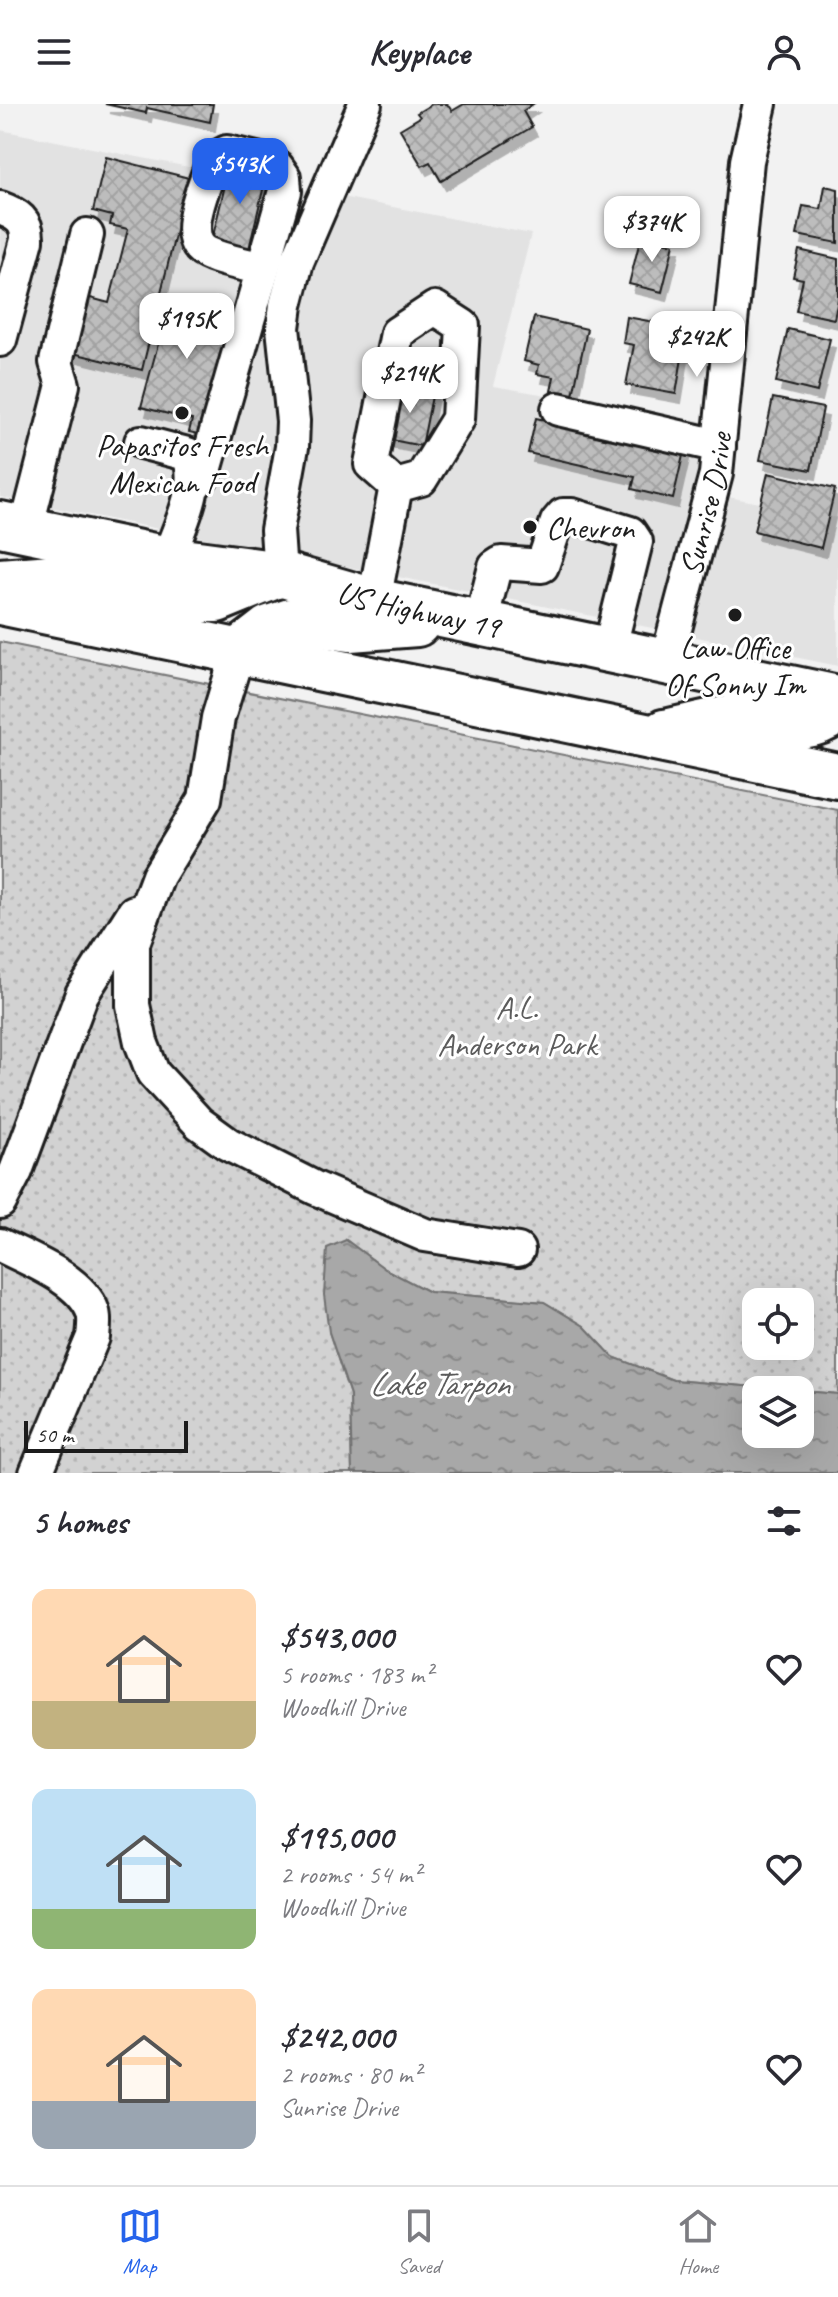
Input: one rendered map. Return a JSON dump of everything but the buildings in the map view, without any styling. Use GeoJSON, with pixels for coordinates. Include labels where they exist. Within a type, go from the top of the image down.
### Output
{"type":"FeatureCollection","features":[{"type":"Feature","properties":{"kind":"highway","name":"US Highway 19"},"geometry":{"type":"LineString","coordinates":[[13,526],[168,559],[280,574],[374,601],[838,698]]}},
{"type":"Feature","properties":{"kind":"highway"},"geometry":{"type":"LineString","coordinates":[[0,581],[66,576],[193,600],[217,600],[280,574]]}},
{"type":"Feature","properties":{"kind":"highway"},"geometry":{"type":"LineString","coordinates":[[0,602],[838,776]]}},
{"type":"Feature","properties":{"kind":"highway"},"geometry":{"type":"LineString","coordinates":[[238,652],[269,628],[290,621],[350,629],[474,621]]}},
{"type":"Feature","properties":{"kind":"highway"},"geometry":{"type":"LineString","coordinates":[[645,736],[741,717],[795,726],[816,725],[838,710]]}},
{"type":"Feature","properties":{"kind":"street"},"geometry":{"type":"LineString","coordinates":[[280,574],[277,530],[292,447],[293,421],[283,328],[286,305],[297,262],[365,104]]}},
{"type":"Feature","properties":{"kind":"street","name":"Sunrise Drive"},"geometry":{"type":"LineString","coordinates":[[666,663],[716,474],[747,161],[760,104]]}},
{"type":"Feature","properties":{"kind":"street"},"geometry":{"type":"LineString","coordinates":[[0,208],[14,213],[27,230],[27,240],[0,340]]}},
{"type":"Feature","properties":{"kind":"street"},"geometry":{"type":"LineString","coordinates":[[13,526],[63,385],[56,362],[87,235]]}},
{"type":"Feature","properties":{"kind":"street"},"geometry":{"type":"LineString","coordinates":[[194,485],[204,474],[262,269]]}},
{"type":"Feature","properties":{"kind":"street"},"geometry":{"type":"LineString","coordinates":[[435,308],[463,326],[458,419],[421,479],[396,486],[371,464],[397,333],[435,308]]}},
{"type":"Feature","properties":{"kind":"street"},"geometry":{"type":"LineString","coordinates":[[558,409],[719,446]]}},
{"type":"Feature","properties":{"kind":"street"},"geometry":{"type":"LineString","coordinates":[[141,442],[187,454],[193,465],[194,485],[168,559]]}},
{"type":"Feature","properties":{"kind":"street"},"geometry":{"type":"LineString","coordinates":[[374,601],[396,486]]}},
{"type":"Feature","properties":{"kind":"street"},"geometry":{"type":"LineString","coordinates":[[474,621],[495,567],[501,563],[542,566],[557,522],[563,515],[572,515],[630,533],[636,542],[609,651]]}},
{"type":"Feature","properties":{"kind":"street"},"geometry":{"type":"LineString","coordinates":[[0,1202],[16,1171],[82,994],[205,799],[218,718],[238,652]]}},
{"type":"Feature","properties":{"kind":"street"},"geometry":{"type":"LineString","coordinates":[[158,876],[133,943],[133,1005],[141,1042],[153,1073],[175,1100],[228,1144],[375,1215],[425,1235],[518,1250]]}},
{"type":"Feature","properties":{"kind":"street"},"geometry":{"type":"LineString","coordinates":[[0,1245],[72,1284],[84,1295],[94,1314],[93,1337],[36,1473]]}},
{"type":"Feature","properties":{"kind":"shaded area"},"geometry":{"type":"Polygon","coordinates":[[[0,130],[531,234],[493,386],[708,422],[696,490],[662,630],[0,497],[0,130]]]}},
{"type":"Feature","properties":{"kind":"shaded area"},"geometry":{"type":"Polygon","coordinates":[[[723,496],[838,518],[838,666],[687,635],[723,496]]]}},
{"type":"Feature","properties":{"kind":"green space","name":"A.L. Anderson Park"},"geometry":{"type":"Polygon","coordinates":[[[0,642],[838,810],[838,1394],[814,1392],[814,1376],[742,1376],[742,1386],[673,1380],[613,1357],[584,1326],[544,1302],[429,1292],[385,1269],[346,1240],[329,1332],[350,1395],[352,1473],[0,1473],[0,642]]]}},
{"type":"Feature","properties":{"kind":"water","name":"Lake Tarpon"},"geometry":{"type":"Polygon","coordinates":[[[346,1240],[385,1269],[429,1292],[544,1302],[584,1326],[613,1357],[673,1380],[742,1386],[742,1448],[814,1448],[814,1392],[838,1394],[838,1473],[352,1473],[350,1395],[329,1332],[324,1295],[327,1248],[346,1240]]]}},
{"type":"Feature","properties":{"kind":"place","name":"Papasitos Fresh Mexican Food"},"geometry":{"type":"Point","coordinates":[182,413]}},
{"type":"Feature","properties":{"kind":"place","name":"Chevron"},"geometry":{"type":"Point","coordinates":[530,527]}},
{"type":"Feature","properties":{"kind":"place","name":"Law Office Of Sonny Im"},"geometry":{"type":"Point","coordinates":[735,615]}}]}
